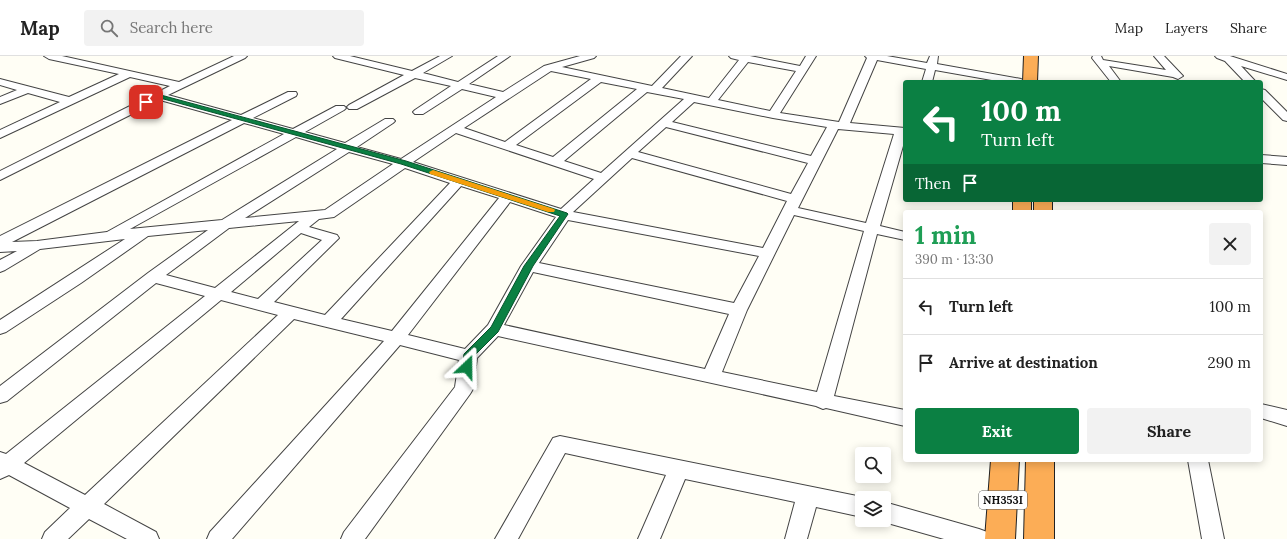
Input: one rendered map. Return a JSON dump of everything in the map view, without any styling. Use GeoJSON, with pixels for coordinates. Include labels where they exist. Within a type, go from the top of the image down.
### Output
{"type":"FeatureCollection","features":[{"type":"Feature","properties":{"kind":"highway"},"geometry":{"type":"LineString","coordinates":[[1030,80],[1031,56]]}},
{"type":"Feature","properties":{"kind":"highway","name":"NH353I"},"geometry":{"type":"LineString","coordinates":[[1000,539],[1006,462]]}},
{"type":"Feature","properties":{"kind":"highway","name":"NH353I"},"geometry":{"type":"LineString","coordinates":[[1039,539],[1040,462]]}},
{"type":"Feature","properties":{"kind":"street"},"geometry":{"type":"LineString","coordinates":[[49,56],[70,58],[128,74],[180,85]]}},
{"type":"Feature","properties":{"kind":"street"},"geometry":{"type":"LineString","coordinates":[[0,176],[180,85],[242,56]]}},
{"type":"Feature","properties":{"kind":"street"},"geometry":{"type":"LineString","coordinates":[[338,56],[505,96]]}},
{"type":"Feature","properties":{"kind":"street"},"geometry":{"type":"LineString","coordinates":[[359,61],[369,56]]}},
{"type":"Feature","properties":{"kind":"street"},"geometry":{"type":"LineString","coordinates":[[353,107],[446,56]]}},
{"type":"Feature","properties":{"kind":"street"},"geometry":{"type":"LineString","coordinates":[[419,112],[505,56]]}},
{"type":"Feature","properties":{"kind":"street"},"geometry":{"type":"LineString","coordinates":[[563,64],[575,56]]}},
{"type":"Feature","properties":{"kind":"street"},"geometry":{"type":"LineString","coordinates":[[0,247],[37,245],[108,236],[329,214],[454,129],[548,68],[591,56]]}},
{"type":"Feature","properties":{"kind":"street"},"geometry":{"type":"LineString","coordinates":[[555,162],[649,89],[687,56]]}},
{"type":"Feature","properties":{"kind":"street"},"geometry":{"type":"LineString","coordinates":[[734,56],[802,69]]}},
{"type":"Feature","properties":{"kind":"street"},"geometry":{"type":"LineString","coordinates":[[773,115],[811,56]]}},
{"type":"Feature","properties":{"kind":"street"},"geometry":{"type":"LineString","coordinates":[[711,377],[739,310],[767,252],[815,162],[838,126],[871,56],[1010,80]]}},
{"type":"Feature","properties":{"kind":"street"},"geometry":{"type":"LineString","coordinates":[[928,80],[934,56]]}},
{"type":"Feature","properties":{"kind":"street"},"geometry":{"type":"LineString","coordinates":[[1159,56],[1181,80]]}},
{"type":"Feature","properties":{"kind":"street"},"geometry":{"type":"LineString","coordinates":[[1224,57],[1287,77]]}},
{"type":"Feature","properties":{"kind":"street"},"geometry":{"type":"LineString","coordinates":[[1224,57],[1249,80]]}},
{"type":"Feature","properties":{"kind":"street"},"geometry":{"type":"LineString","coordinates":[[712,101],[746,58]]}},
{"type":"Feature","properties":{"kind":"street"},"geometry":{"type":"LineString","coordinates":[[1097,59],[1175,74]]}},
{"type":"Feature","properties":{"kind":"street"},"geometry":{"type":"LineString","coordinates":[[1097,59],[1114,80]]}},
{"type":"Feature","properties":{"kind":"street"},"geometry":{"type":"LineString","coordinates":[[548,68],[693,97],[773,115],[838,126],[903,132],[872,228],[823,402]]}},
{"type":"Feature","properties":{"kind":"street"},"geometry":{"type":"LineString","coordinates":[[0,134],[128,74]]}},
{"type":"Feature","properties":{"kind":"street"},"geometry":{"type":"LineString","coordinates":[[507,146],[598,79]]}},
{"type":"Feature","properties":{"kind":"street"},"geometry":{"type":"LineString","coordinates":[[0,82],[70,101]]}},
{"type":"Feature","properties":{"kind":"street"},"geometry":{"type":"LineString","coordinates":[[0,101],[26,90]]}},
{"type":"Feature","properties":{"kind":"street"},"geometry":{"type":"LineString","coordinates":[[0,242],[241,118],[292,94]]}},
{"type":"Feature","properties":{"kind":"street"},"geometry":{"type":"LineString","coordinates":[[1263,94],[1287,118]]}},
{"type":"Feature","properties":{"kind":"street"},"geometry":{"type":"LineString","coordinates":[[159,96],[403,163],[564,214],[767,252]]}},
{"type":"Feature","properties":{"kind":"street"},"geometry":{"type":"LineString","coordinates":[[352,539],[464,389],[468,356],[494,329],[529,266],[564,214],[693,97]]}},
{"type":"Feature","properties":{"kind":"street"},"geometry":{"type":"LineString","coordinates":[[108,236],[340,108]]}},
{"type":"Feature","properties":{"kind":"street"},"geometry":{"type":"LineString","coordinates":[[0,396],[153,277],[226,224],[389,121]]}},
{"type":"Feature","properties":{"kind":"street"},"geometry":{"type":"LineString","coordinates":[[664,123],[815,162]]}},
{"type":"Feature","properties":{"kind":"street"},"geometry":{"type":"LineString","coordinates":[[454,129],[604,178]]}},
{"type":"Feature","properties":{"kind":"street"},"geometry":{"type":"LineString","coordinates":[[630,154],[872,228],[903,236]]}},
{"type":"Feature","properties":{"kind":"street"},"geometry":{"type":"LineString","coordinates":[[1263,160],[1287,161]]}},
{"type":"Feature","properties":{"kind":"street"},"geometry":{"type":"LineString","coordinates":[[329,321],[459,181]]}},
{"type":"Feature","properties":{"kind":"street"},"geometry":{"type":"LineString","coordinates":[[218,539],[397,337],[508,196]]}},
{"type":"Feature","properties":{"kind":"street"},"geometry":{"type":"LineString","coordinates":[[148,539],[2,465],[314,216]]}},
{"type":"Feature","properties":{"kind":"street"},"geometry":{"type":"LineString","coordinates":[[261,305],[332,238],[298,228]]}},
{"type":"Feature","properties":{"kind":"street"},"geometry":{"type":"LineString","coordinates":[[0,328],[144,233]]}},
{"type":"Feature","properties":{"kind":"street"},"geometry":{"type":"LineString","coordinates":[[0,268],[37,245]]}},
{"type":"Feature","properties":{"kind":"street"},"geometry":{"type":"LineString","coordinates":[[529,266],[739,310]]}},
{"type":"Feature","properties":{"kind":"street"},"geometry":{"type":"LineString","coordinates":[[153,277],[468,356]]}},
{"type":"Feature","properties":{"kind":"street"},"geometry":{"type":"LineString","coordinates":[[53,539],[291,312]]}},
{"type":"Feature","properties":{"kind":"street"},"geometry":{"type":"LineString","coordinates":[[494,329],[823,402],[903,418]]}},
{"type":"Feature","properties":{"kind":"street"},"geometry":{"type":"LineString","coordinates":[[1263,412],[1287,418]]}},
{"type":"Feature","properties":{"kind":"street"},"geometry":{"type":"LineString","coordinates":[[506,539],[560,444],[855,506]]}},
{"type":"Feature","properties":{"kind":"street"},"geometry":{"type":"LineString","coordinates":[[1198,462],[1213,539]]}},
{"type":"Feature","properties":{"kind":"street"},"geometry":{"type":"LineString","coordinates":[[649,539],[678,468]]}},
{"type":"Feature","properties":{"kind":"street"},"geometry":{"type":"LineString","coordinates":[[796,539],[808,496]]}},
{"type":"Feature","properties":{"kind":"street"},"geometry":{"type":"LineString","coordinates":[[891,514],[979,539]]}},
{"type":"Feature","properties":{"kind":"slow traffic"},"geometry":{"type":"LineString","coordinates":[[433,172],[551,210]]}},
{"type":"Feature","properties":{"kind":"route"},"geometry":{"type":"LineString","coordinates":[[146,102],[159,96],[403,163],[564,214],[529,266],[494,329],[468,356],[467,367]]}}]}
